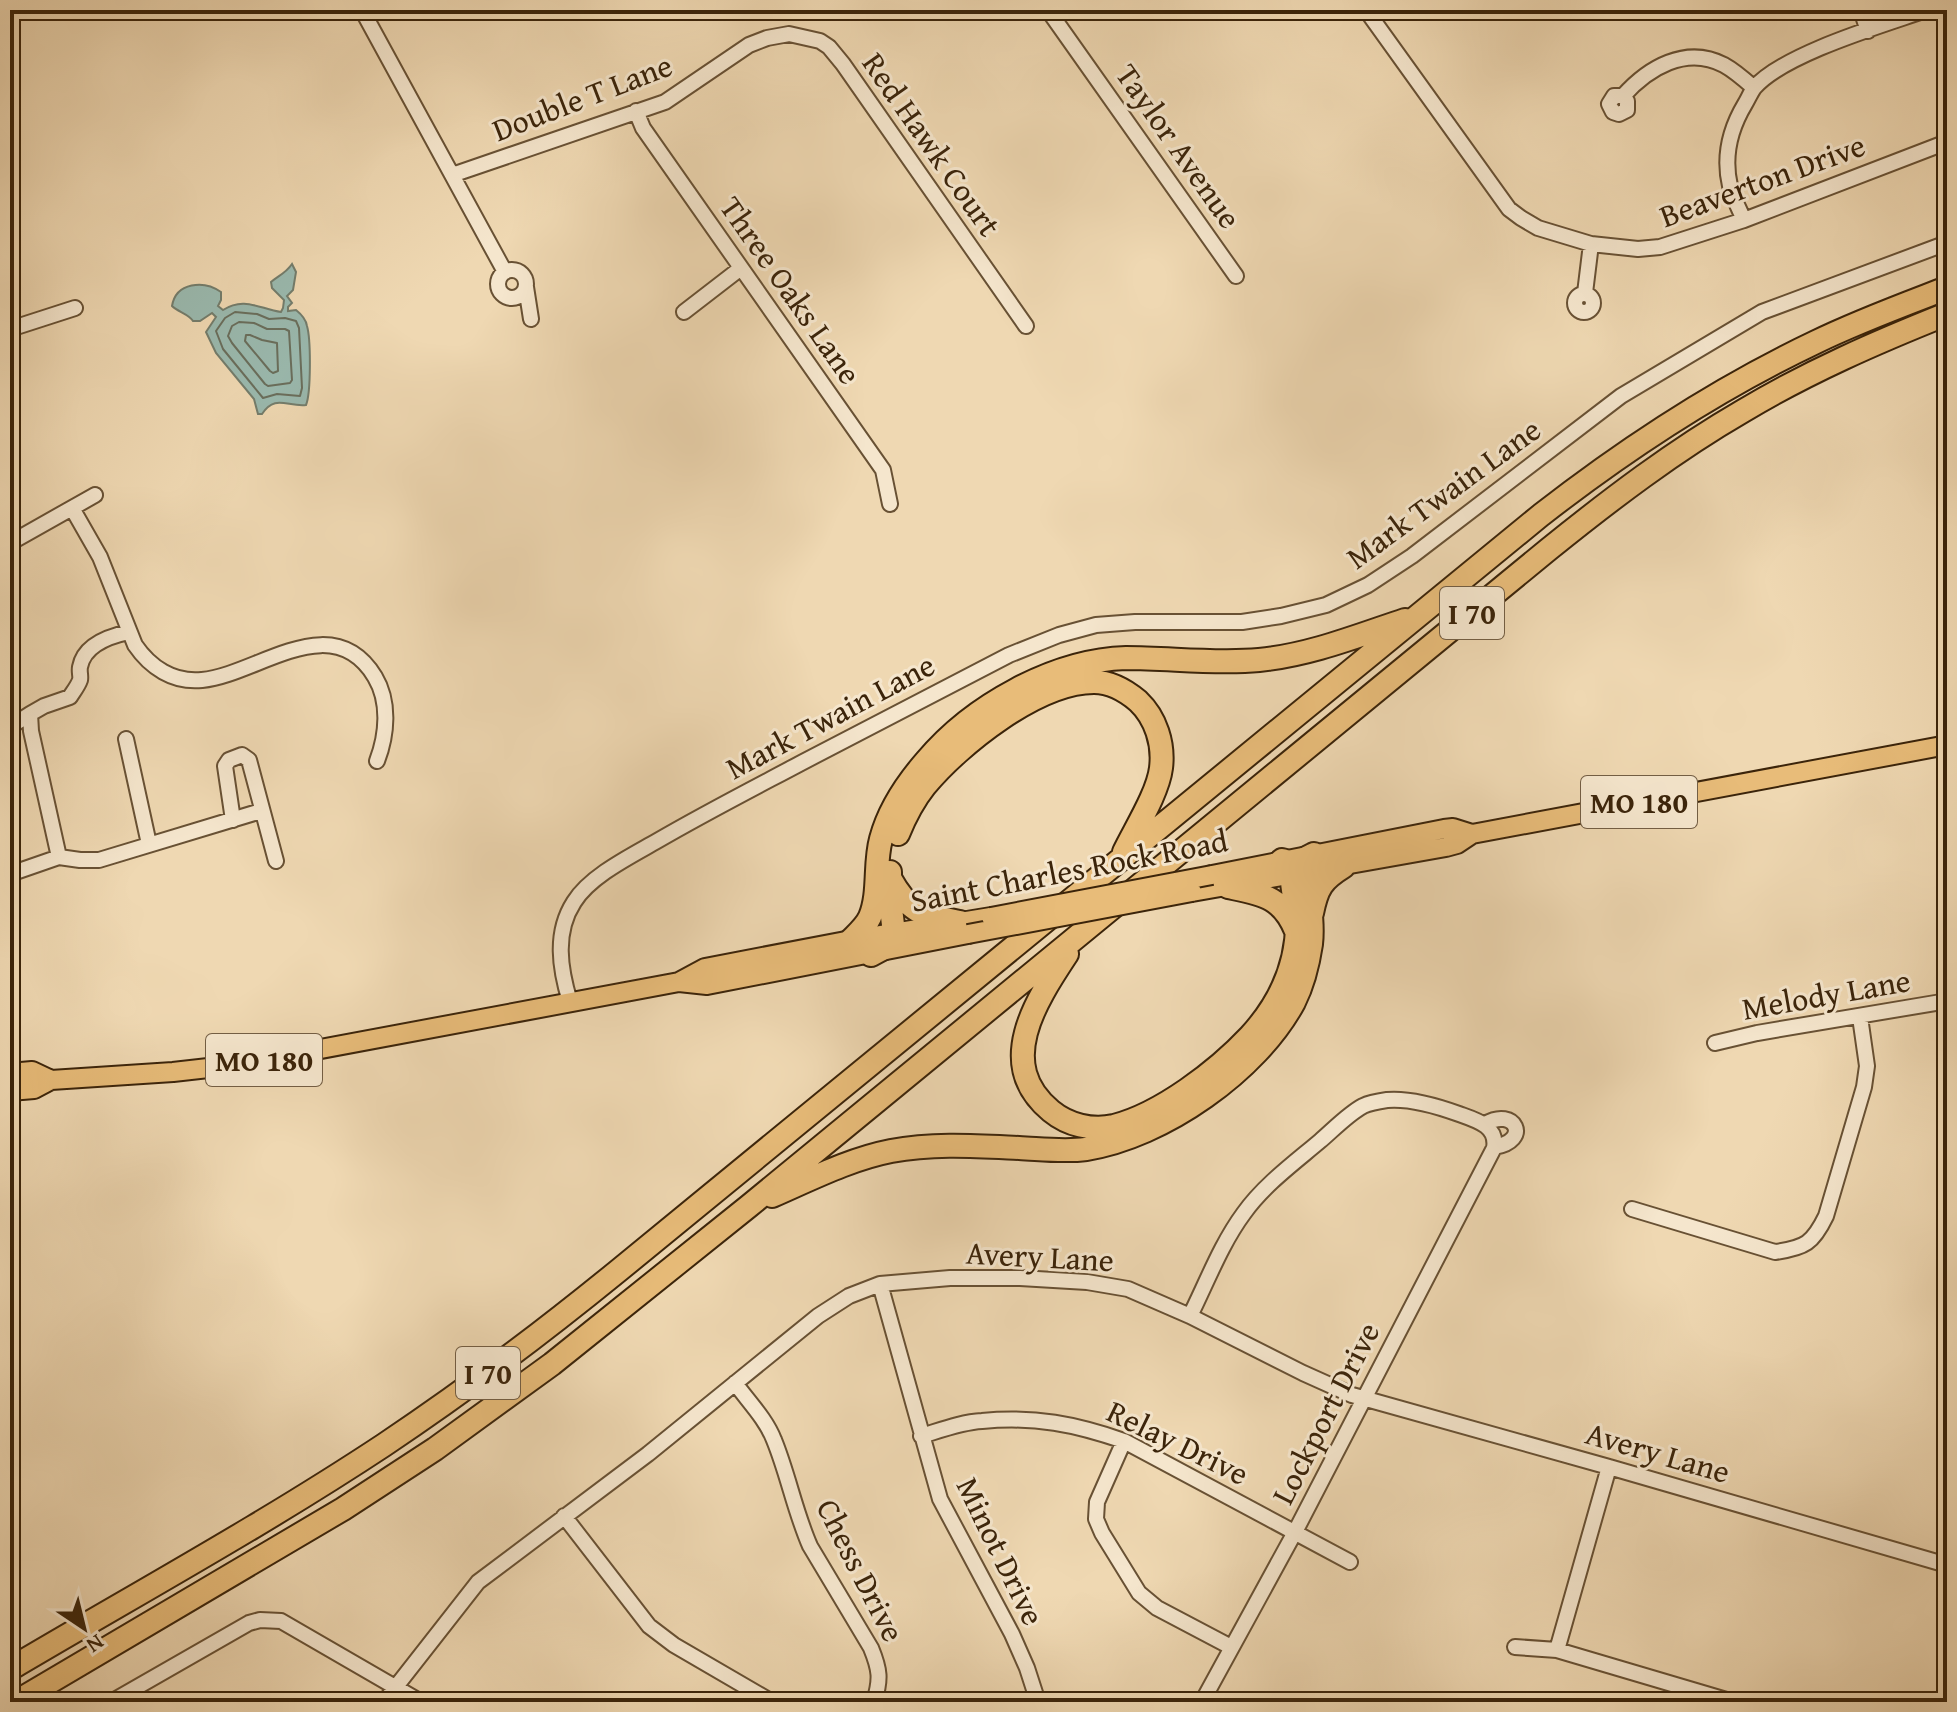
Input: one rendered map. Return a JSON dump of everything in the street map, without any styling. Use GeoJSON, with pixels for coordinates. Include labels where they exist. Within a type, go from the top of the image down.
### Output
{"type":"FeatureCollection","features":[{"type":"Feature","properties":{"kind":"highway","name":"I 70"},"geometry":{"type":"LineString","coordinates":[[10,1669],[313,1491],[461,1393],[562,1317],[1584,482],[1720,392],[1818,341],[1947,288]]}},
{"type":"Feature","properties":{"kind":"highway","name":"I 70"},"geometry":{"type":"LineString","coordinates":[[24,1698],[300,1535],[435,1449],[552,1364],[1549,549],[1650,471],[1789,385],[1887,338],[1947,314]]}},
{"type":"Feature","properties":{"kind":"highway"},"geometry":{"type":"LineString","coordinates":[[851,940],[869,918],[875,895],[880,841],[887,820],[911,778],[928,757],[964,725],[1038,678],[1096,660],[1244,661],[1293,656],[1418,616]]}},
{"type":"Feature","properties":{"kind":"highway"},"geometry":{"type":"LineString","coordinates":[[888,943],[892,856],[905,817],[923,788],[965,745],[992,725],[1020,707],[1075,684],[1095,682],[1129,694],[1145,709],[1157,728],[1161,770],[1156,788],[1120,860]]}},
{"type":"Feature","properties":{"kind":"highway"},"geometry":{"type":"LineString","coordinates":[[1079,935],[1031,1012],[1023,1044],[1023,1060],[1033,1090],[1056,1115],[1069,1122],[1098,1127],[1114,1126],[1175,1097],[1216,1068],[1248,1038],[1271,1010],[1292,965],[1297,866]]}},
{"type":"Feature","properties":{"kind":"highway"},"geometry":{"type":"LineString","coordinates":[[749,1206],[835,1169],[892,1151],[954,1145],[1083,1149],[1109,1144],[1162,1123],[1191,1106],[1251,1058],[1275,1031],[1295,1000],[1303,980],[1312,935],[1311,914],[1297,866]]}},
{"type":"Feature","properties":{"kind":"highway"},"geometry":{"type":"LineString","coordinates":[[1311,914],[1324,880],[1343,867]]}},
{"type":"Feature","properties":{"kind":"highway"},"geometry":{"type":"LineString","coordinates":[[890,877],[914,909],[964,928]]}},
{"type":"Feature","properties":{"kind":"highway"},"geometry":{"type":"LineString","coordinates":[[1220,881],[1277,902],[1290,916],[1296,932]]}},
{"type":"Feature","properties":{"kind":"highway"},"geometry":{"type":"LineString","coordinates":[[875,895],[888,943]]}},
{"type":"Feature","properties":{"kind":"main road","name":"Saint Charles Rock Road"},"geometry":{"type":"LineString","coordinates":[[1297,866],[1343,867],[1446,847],[1472,834],[1947,745]]}},
{"type":"Feature","properties":{"kind":"main road","name":"Saint Charles Rock Road"},"geometry":{"type":"LineString","coordinates":[[964,928],[991,917],[1297,866],[1444,829],[1453,828],[1472,834]]}},
{"type":"Feature","properties":{"kind":"main road","name":"Saint Charles Rock Road"},"geometry":{"type":"LineString","coordinates":[[10,1091],[34,1089],[51,1080],[235,1065],[679,982],[707,985],[964,928],[1192,892],[1220,881]]}},
{"type":"Feature","properties":{"kind":"main road","name":"Saint Charles Rock Road"},"geometry":{"type":"LineString","coordinates":[[679,982],[705,968],[851,940],[888,943]]}},
{"type":"Feature","properties":{"kind":"main road","name":"Saint Charles Rock Road"},"geometry":{"type":"LineString","coordinates":[[10,1073],[32,1071],[51,1080]]}},
{"type":"Feature","properties":{"kind":"street"},"geometry":{"type":"LineString","coordinates":[[362,10],[505,272]]}},
{"type":"Feature","properties":{"kind":"street","name":"Taylor Avenue"},"geometry":{"type":"LineString","coordinates":[[1048,10],[1236,276]]}},
{"type":"Feature","properties":{"kind":"street","name":"Beaverton Drive"},"geometry":{"type":"LineString","coordinates":[[1366,10],[1509,209],[1538,228],[1591,244],[1638,249],[1660,247],[1744,220],[1947,142]]}},
{"type":"Feature","properties":{"kind":"street"},"geometry":{"type":"LineString","coordinates":[[1861,10],[1868,31]]}},
{"type":"Feature","properties":{"kind":"street"},"geometry":{"type":"LineString","coordinates":[[1744,220],[1730,186],[1727,160],[1729,138],[1754,88],[1775,71],[1803,56],[1926,10]]}},
{"type":"Feature","properties":{"kind":"street","name":"Red Hawk Court"},"geometry":{"type":"LineString","coordinates":[[767,38],[789,34],[810,38],[829,47],[1026,326]]}},
{"type":"Feature","properties":{"kind":"street","name":"Double T Lane"},"geometry":{"type":"LineString","coordinates":[[452,175],[665,102],[749,45],[767,38]]}},
{"type":"Feature","properties":{"kind":"street"},"geometry":{"type":"LineString","coordinates":[[1623,96],[1645,74],[1687,58],[1707,59],[1725,65],[1754,88]]}},
{"type":"Feature","properties":{"kind":"street","name":"Three Oaks Lane"},"geometry":{"type":"LineString","coordinates":[[636,111],[643,128],[883,470],[890,504]]}},
{"type":"Feature","properties":{"kind":"street","name":"Mark Twain Lane"},"geometry":{"type":"LineString","coordinates":[[570,1002],[560,954],[564,926],[573,903],[602,875],[697,818],[1009,655],[1059,635],[1096,625],[1135,622],[1242,622],[1326,605],[1368,585],[1412,556],[1621,396],[1762,312],[1947,243]]}},
{"type":"Feature","properties":{"kind":"street"},"geometry":{"type":"LineString","coordinates":[[1585,293],[1591,244]]}},
{"type":"Feature","properties":{"kind":"street"},"geometry":{"type":"LineString","coordinates":[[684,312],[741,268]]}},
{"type":"Feature","properties":{"kind":"street"},"geometry":{"type":"LineString","coordinates":[[510,270],[524,277],[526,287],[531,319],[514,298],[503,295],[498,281],[510,270]]}},
{"type":"Feature","properties":{"kind":"street"},"geometry":{"type":"LineString","coordinates":[[514,298],[526,287]]}},
{"type":"Feature","properties":{"kind":"street"},"geometry":{"type":"LineString","coordinates":[[10,329],[75,308]]}},
{"type":"Feature","properties":{"kind":"street"},"geometry":{"type":"LineString","coordinates":[[10,543],[95,495]]}},
{"type":"Feature","properties":{"kind":"street"},"geometry":{"type":"LineString","coordinates":[[72,508],[100,557],[129,632],[143,657],[163,673],[200,681],[221,677],[292,649],[322,645],[340,649],[355,656],[368,668],[376,679],[385,706],[377,761]]}},
{"type":"Feature","properties":{"kind":"street"},"geometry":{"type":"LineString","coordinates":[[10,727],[44,706],[70,697],[80,680],[79,669],[85,654],[99,642],[129,632]]}},
{"type":"Feature","properties":{"kind":"street"},"geometry":{"type":"LineString","coordinates":[[30,714],[59,857]]}},
{"type":"Feature","properties":{"kind":"street"},"geometry":{"type":"LineString","coordinates":[[126,739],[149,844]]}},
{"type":"Feature","properties":{"kind":"street"},"geometry":{"type":"LineString","coordinates":[[233,820],[225,766],[234,757],[242,755],[249,760],[276,861]]}},
{"type":"Feature","properties":{"kind":"street"},"geometry":{"type":"LineString","coordinates":[[10,874],[59,857],[99,860],[261,811]]}},
{"type":"Feature","properties":{"kind":"street","name":"Melody Lane"},"geometry":{"type":"LineString","coordinates":[[1715,1043],[1947,1001]]}},
{"type":"Feature","properties":{"kind":"street"},"geometry":{"type":"LineString","coordinates":[[1632,1209],[1775,1252],[1795,1250],[1806,1244],[1817,1233],[1826,1216],[1864,1087],[1867,1066],[1860,1017]]}},
{"type":"Feature","properties":{"kind":"street","name":"Lockport Drive"},"geometry":{"type":"LineString","coordinates":[[1190,1316],[1222,1251],[1244,1213],[1262,1191],[1364,1106],[1386,1100],[1408,1101],[1457,1113],[1491,1135],[1364,1398],[1202,1702]]}},
{"type":"Feature","properties":{"kind":"street","name":"Avery Lane"},"geometry":{"type":"LineString","coordinates":[[384,1702],[478,1582],[648,1454],[818,1316],[849,1296],[880,1284],[950,1278],[1020,1278],[1087,1282],[1128,1289],[1190,1316],[1303,1373],[1364,1398],[1947,1565]]}},
{"type":"Feature","properties":{"kind":"street","name":"Minot Drive"},"geometry":{"type":"LineString","coordinates":[[880,1284],[940,1499],[1012,1634],[1038,1702]]}},
{"type":"Feature","properties":{"kind":"street","name":"Chess Drive"},"geometry":{"type":"LineString","coordinates":[[735,1383],[774,1438],[810,1546],[871,1648],[878,1666],[880,1684],[874,1702]]}},
{"type":"Feature","properties":{"kind":"street","name":"Relay Drive"},"geometry":{"type":"LineString","coordinates":[[921,1436],[980,1421],[1038,1419],[1087,1428],[1124,1441],[1350,1562]]}},
{"type":"Feature","properties":{"kind":"street"},"geometry":{"type":"LineString","coordinates":[[1124,1441],[1097,1502],[1096,1519],[1102,1533],[1139,1593],[1157,1608],[1231,1647]]}},
{"type":"Feature","properties":{"kind":"street"},"geometry":{"type":"LineString","coordinates":[[1557,1650],[1609,1467]]}},
{"type":"Feature","properties":{"kind":"street"},"geometry":{"type":"LineString","coordinates":[[564,1516],[649,1626],[674,1645],[772,1702]]}},
{"type":"Feature","properties":{"kind":"street"},"geometry":{"type":"LineString","coordinates":[[111,1702],[237,1629],[260,1620],[281,1621],[421,1702]]}},
{"type":"Feature","properties":{"kind":"street"},"geometry":{"type":"LineString","coordinates":[[1515,1647],[1557,1650],[1733,1702]]}},
{"type":"Feature","properties":{"kind":"water"},"geometry":{"type":"Polygon","coordinates":[[[292,264],[296,272],[293,290],[287,296],[292,303],[288,311],[296,310],[306,323],[310,354],[308,399],[306,405],[272,404],[258,414],[254,399],[216,353],[206,332],[216,317],[212,313],[200,321],[193,321],[172,306],[179,292],[199,285],[221,292],[218,306],[223,310],[245,304],[281,312],[284,300],[272,288],[271,282],[292,264]]]}}]}
